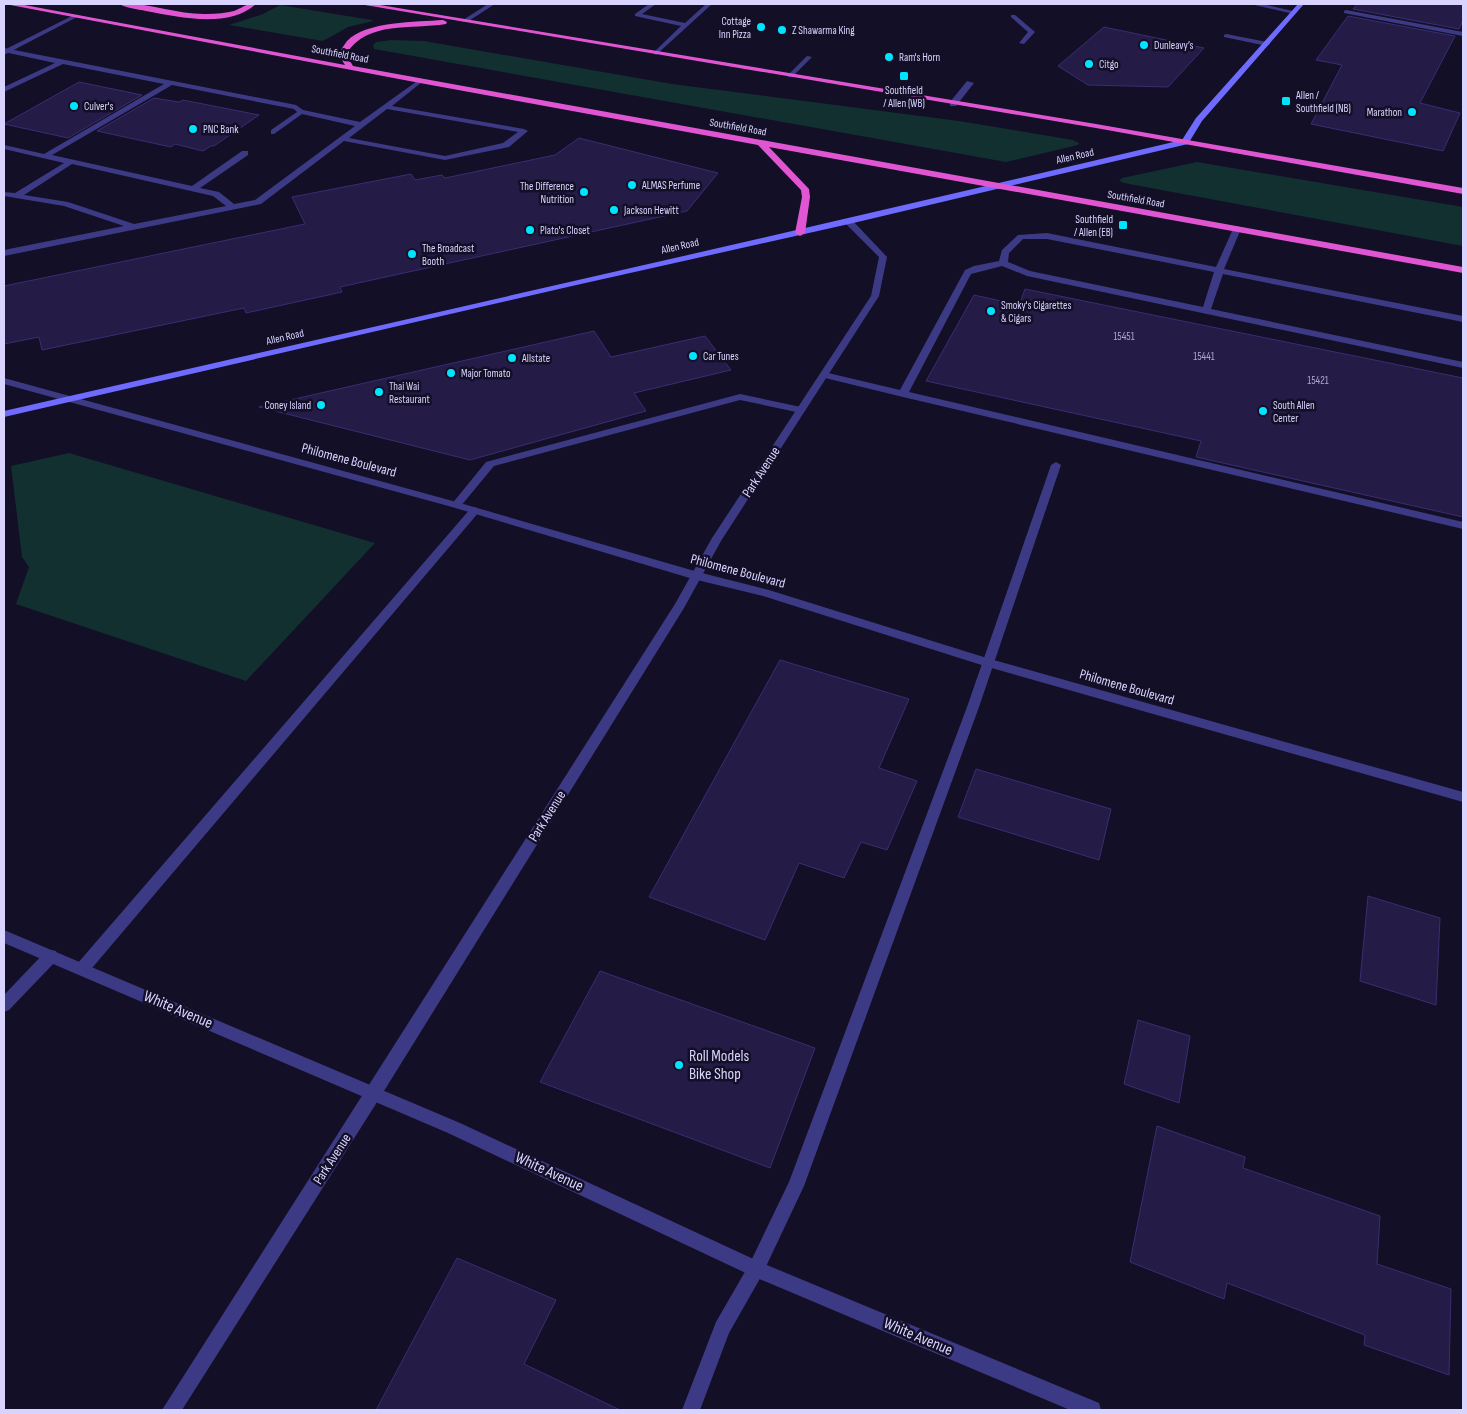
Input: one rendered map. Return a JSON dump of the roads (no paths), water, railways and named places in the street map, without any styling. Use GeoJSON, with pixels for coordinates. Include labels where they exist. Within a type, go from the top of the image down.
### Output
{"type":"FeatureCollection","features":[{"type":"Feature","properties":{"kind":"highway","name":"Southfield Road"},"geometry":{"type":"LineString","coordinates":[[9,4],[420,81],[1463,269]]}},
{"type":"Feature","properties":{"kind":"highway"},"geometry":{"type":"LineString","coordinates":[[123,4],[200,16],[233,13],[252,4]]}},
{"type":"Feature","properties":{"kind":"highway"},"geometry":{"type":"LineString","coordinates":[[362,4],[1185,142],[1463,191]]}},
{"type":"Feature","properties":{"kind":"highway"},"geometry":{"type":"LineString","coordinates":[[350,67],[342,54],[347,45],[359,36],[391,27],[463,21]]}},
{"type":"Feature","properties":{"kind":"highway"},"geometry":{"type":"LineString","coordinates":[[761,142],[805,188],[800,233]]}},
{"type":"Feature","properties":{"kind":"main road"},"geometry":{"type":"LineString","coordinates":[[1185,142],[1199,120],[1301,4]]}},
{"type":"Feature","properties":{"kind":"main road","name":"Allen Road"},"geometry":{"type":"LineString","coordinates":[[4,414],[67,398],[849,222],[1185,142]]}},
{"type":"Feature","properties":{"kind":"street"},"geometry":{"type":"LineString","coordinates":[[463,21],[492,4]]}},
{"type":"Feature","properties":{"kind":"street"},"geometry":{"type":"LineString","coordinates":[[653,4],[637,14],[686,25]]}},
{"type":"Feature","properties":{"kind":"street"},"geometry":{"type":"LineString","coordinates":[[656,53],[709,4]]}},
{"type":"Feature","properties":{"kind":"street"},"geometry":{"type":"LineString","coordinates":[[1253,4],[1294,12]]}},
{"type":"Feature","properties":{"kind":"street"},"geometry":{"type":"LineString","coordinates":[[1346,12],[1463,34]]}},
{"type":"Feature","properties":{"kind":"street"},"geometry":{"type":"LineString","coordinates":[[5,51],[76,16]]}},
{"type":"Feature","properties":{"kind":"street"},"geometry":{"type":"LineString","coordinates":[[1013,16],[1032,32],[1022,43]]}},
{"type":"Feature","properties":{"kind":"street"},"geometry":{"type":"LineString","coordinates":[[1226,36],[1267,44]]}},
{"type":"Feature","properties":{"kind":"street"},"geometry":{"type":"LineString","coordinates":[[5,51],[296,107],[301,112],[362,125]]}},
{"type":"Feature","properties":{"kind":"street"},"geometry":{"type":"LineString","coordinates":[[790,76],[809,57]]}},
{"type":"Feature","properties":{"kind":"street"},"geometry":{"type":"LineString","coordinates":[[4,90],[62,62]]}},
{"type":"Feature","properties":{"kind":"street"},"geometry":{"type":"LineString","coordinates":[[5,252],[258,202],[420,81]]}},
{"type":"Feature","properties":{"kind":"street"},"geometry":{"type":"LineString","coordinates":[[46,156],[170,83]]}},
{"type":"Feature","properties":{"kind":"street"},"geometry":{"type":"LineString","coordinates":[[953,104],[970,83]]}},
{"type":"Feature","properties":{"kind":"street"},"geometry":{"type":"LineString","coordinates":[[343,139],[445,158],[506,145],[524,131],[387,107]]}},
{"type":"Feature","properties":{"kind":"street"},"geometry":{"type":"LineString","coordinates":[[274,132],[301,112]]}},
{"type":"Feature","properties":{"kind":"street"},"geometry":{"type":"LineString","coordinates":[[4,147],[216,194],[232,207]]}},
{"type":"Feature","properties":{"kind":"street"},"geometry":{"type":"LineString","coordinates":[[194,189],[245,153]]}},
{"type":"Feature","properties":{"kind":"street"},"geometry":{"type":"LineString","coordinates":[[16,197],[70,162]]}},
{"type":"Feature","properties":{"kind":"street"},"geometry":{"type":"LineString","coordinates":[[4,194],[65,204],[135,227]]}},
{"type":"Feature","properties":{"kind":"street","name":"Park Avenue"},"geometry":{"type":"LineString","coordinates":[[171,1410],[374,1094],[697,576],[716,541],[875,296],[883,257],[849,222]]}},
{"type":"Feature","properties":{"kind":"street"},"geometry":{"type":"LineString","coordinates":[[1206,311],[1219,271],[1237,229]]}},
{"type":"Feature","properties":{"kind":"street"},"geometry":{"type":"LineString","coordinates":[[1003,264],[1006,252],[1020,237],[1047,236],[1463,319]]}},
{"type":"Feature","properties":{"kind":"street"},"geometry":{"type":"LineString","coordinates":[[903,394],[968,272],[976,268],[1003,264],[1028,273],[1463,365]]}},
{"type":"Feature","properties":{"kind":"street"},"geometry":{"type":"LineString","coordinates":[[824,375],[1463,526]]}},
{"type":"Feature","properties":{"kind":"street","name":"Philomene Boulevard"},"geometry":{"type":"LineString","coordinates":[[4,381],[474,510],[697,576],[765,593],[988,663],[1463,797]]}},
{"type":"Feature","properties":{"kind":"street"},"geometry":{"type":"LineString","coordinates":[[456,505],[490,464],[740,397],[801,410]]}},
{"type":"Feature","properties":{"kind":"street"},"geometry":{"type":"LineString","coordinates":[[691,1410],[722,1328],[756,1269],[796,1186],[970,716],[1056,465]]}},
{"type":"Feature","properties":{"kind":"street"},"geometry":{"type":"LineString","coordinates":[[82,969],[474,510]]}},
{"type":"Feature","properties":{"kind":"street","name":"White Avenue"},"geometry":{"type":"LineString","coordinates":[[4,936],[454,1128],[756,1269],[1092,1410]]}},
{"type":"Feature","properties":{"kind":"street"},"geometry":{"type":"LineString","coordinates":[[4,1005],[51,956]]}},
{"type":"Feature","properties":{"kind":"place","name":"Cottage Inn Pizza"},"geometry":{"type":"Point","coordinates":[761,27]}},
{"type":"Feature","properties":{"kind":"place","name":"Z Shawarma King"},"geometry":{"type":"Point","coordinates":[782,30]}},
{"type":"Feature","properties":{"kind":"place","name":"Dunleavy’s"},"geometry":{"type":"Point","coordinates":[1144,45]}},
{"type":"Feature","properties":{"kind":"place","name":"Ram's Horn"},"geometry":{"type":"Point","coordinates":[889,57]}},
{"type":"Feature","properties":{"kind":"place","name":"Citgo"},"geometry":{"type":"Point","coordinates":[1089,64]}},
{"type":"Feature","properties":{"kind":"place","name":"Southfield / Allen (WB)"},"geometry":{"type":"Point","coordinates":[904,76]}},
{"type":"Feature","properties":{"kind":"place","name":"Allen / Southfield (NB)"},"geometry":{"type":"Point","coordinates":[1286,101]}},
{"type":"Feature","properties":{"kind":"place","name":"Culver's"},"geometry":{"type":"Point","coordinates":[74,106]}},
{"type":"Feature","properties":{"kind":"place","name":"Marathon"},"geometry":{"type":"Point","coordinates":[1412,112]}},
{"type":"Feature","properties":{"kind":"place","name":"PNC Bank"},"geometry":{"type":"Point","coordinates":[193,129]}},
{"type":"Feature","properties":{"kind":"place","name":"ALMAS Perfume"},"geometry":{"type":"Point","coordinates":[632,185]}},
{"type":"Feature","properties":{"kind":"place","name":"The Difference Nutrition"},"geometry":{"type":"Point","coordinates":[584,192]}},
{"type":"Feature","properties":{"kind":"place","name":"Jackson Hewitt"},"geometry":{"type":"Point","coordinates":[614,210]}},
{"type":"Feature","properties":{"kind":"place","name":"Southfield / Allen (EB)"},"geometry":{"type":"Point","coordinates":[1123,225]}},
{"type":"Feature","properties":{"kind":"place","name":"Plato's Closet"},"geometry":{"type":"Point","coordinates":[530,230]}},
{"type":"Feature","properties":{"kind":"place","name":"The Broadcast Booth"},"geometry":{"type":"Point","coordinates":[412,254]}},
{"type":"Feature","properties":{"kind":"place","name":"Smoky's Cigarettes & Cigars"},"geometry":{"type":"Point","coordinates":[991,311]}},
{"type":"Feature","properties":{"kind":"place","name":"Car Tunes"},"geometry":{"type":"Point","coordinates":[693,356]}},
{"type":"Feature","properties":{"kind":"place","name":"Allstate"},"geometry":{"type":"Point","coordinates":[512,358]}},
{"type":"Feature","properties":{"kind":"place","name":"Major Tomato"},"geometry":{"type":"Point","coordinates":[451,373]}},
{"type":"Feature","properties":{"kind":"place","name":"Thai Wai Restaurant"},"geometry":{"type":"Point","coordinates":[379,392]}},
{"type":"Feature","properties":{"kind":"place","name":"Coney Island"},"geometry":{"type":"Point","coordinates":[321,405]}},
{"type":"Feature","properties":{"kind":"place","name":"South Allen Center"},"geometry":{"type":"Point","coordinates":[1263,411]}},
{"type":"Feature","properties":{"kind":"place","name":"Roll Models Bike Shop"},"geometry":{"type":"Point","coordinates":[679,1065]}}]}
